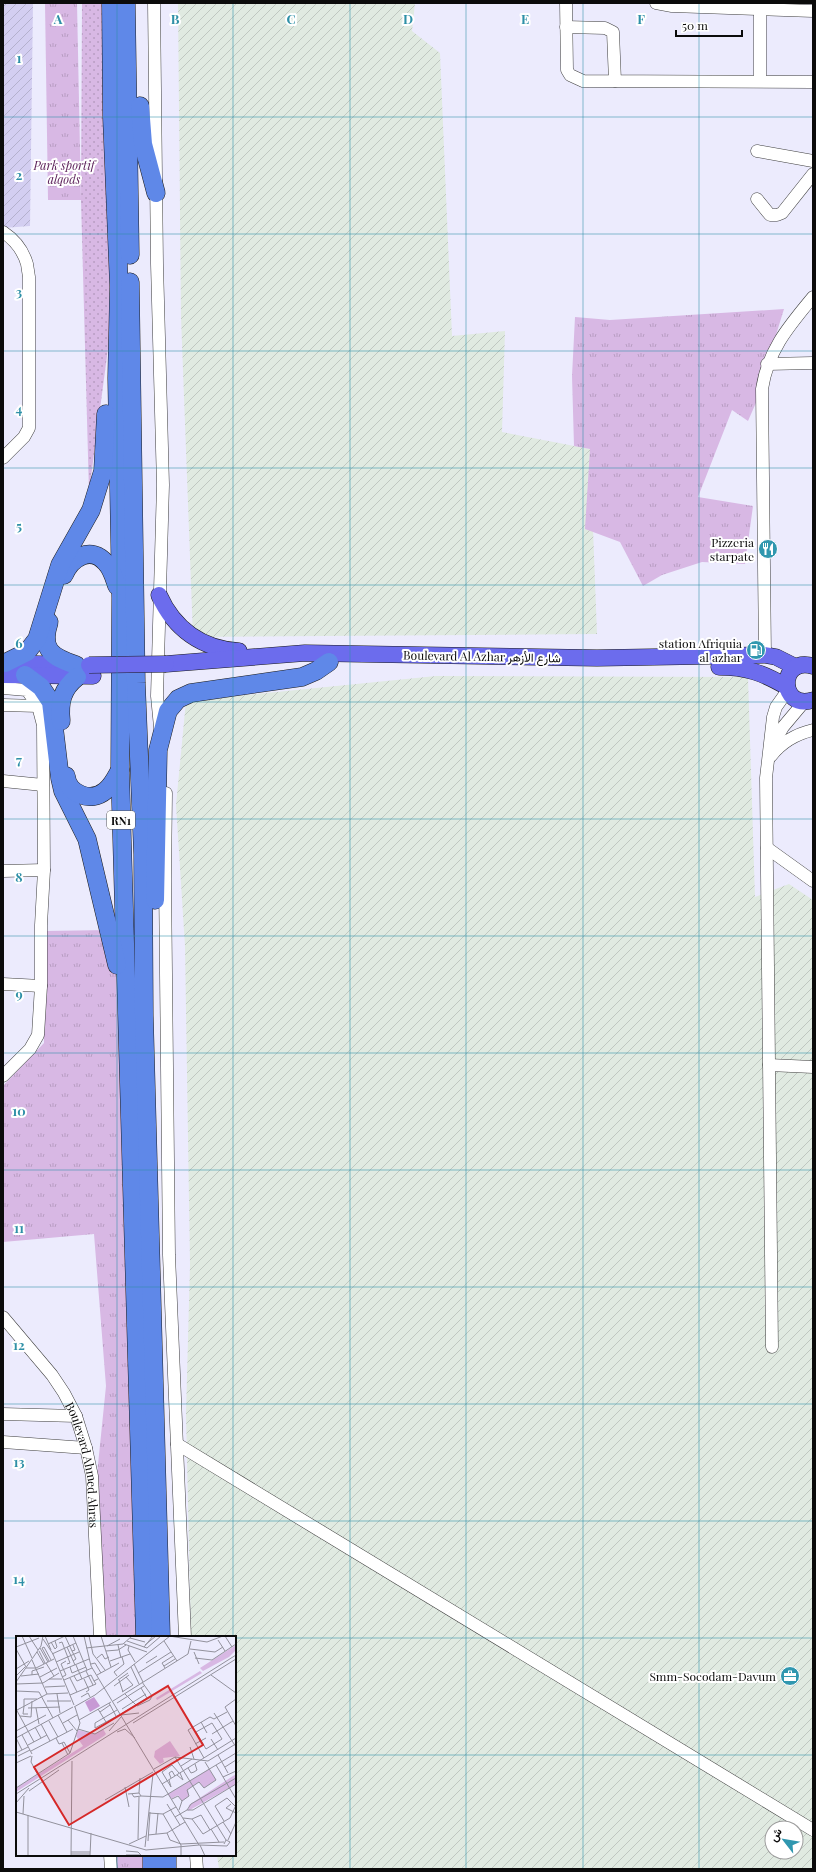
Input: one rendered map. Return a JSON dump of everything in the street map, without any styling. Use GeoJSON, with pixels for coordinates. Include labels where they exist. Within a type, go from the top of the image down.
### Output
{"type":"FeatureCollection","features":[{"type":"Feature","properties":{"kind":"highway","name":"RN1"},"geometry":{"type":"LineString","coordinates":[[112,3],[112,117],[119,286],[118,479],[121,598],[120,770],[145,1636]]}},
{"type":"Feature","properties":{"kind":"highway","name":"RN1"},"geometry":{"type":"LineString","coordinates":[[126,3],[136,683],[143,854],[144,1015],[161,1636]]}},
{"type":"Feature","properties":{"kind":"highway"},"geometry":{"type":"LineString","coordinates":[[136,3],[141,133],[156,193]]}},
{"type":"Feature","properties":{"kind":"highway"},"geometry":{"type":"LineString","coordinates":[[4,667],[27,652],[37,639],[60,565],[91,510],[96,497],[103,471],[109,374],[119,286]]}},
{"type":"Feature","properties":{"kind":"highway"},"geometry":{"type":"LineString","coordinates":[[120,770],[106,791],[98,796],[88,797],[79,794],[72,789],[67,781],[60,710],[64,691],[84,671],[54,656],[46,644],[46,633],[68,564],[76,557],[87,554],[97,556],[106,562],[112,571],[121,598]]}},
{"type":"Feature","properties":{"kind":"highway"},"geometry":{"type":"LineString","coordinates":[[144,1015],[150,994],[154,956],[158,761],[161,734],[168,711],[174,703],[190,693],[295,679],[316,672],[329,662]]}},
{"type":"Feature","properties":{"kind":"highway"},"geometry":{"type":"LineString","coordinates":[[25,670],[41,687],[51,702],[60,778],[63,791],[85,833],[93,858],[119,970],[130,1118]]}},
{"type":"Feature","properties":{"kind":"highway"},"geometry":{"type":"LineString","coordinates":[[152,1856],[152,1869]]}},
{"type":"Feature","properties":{"kind":"highway"},"geometry":{"type":"LineString","coordinates":[[167,1856],[168,1869]]}},
{"type":"Feature","properties":{"kind":"main road"},"geometry":{"type":"LineString","coordinates":[[159,595],[175,622],[190,636],[209,646],[230,650],[320,649],[354,654]]}},
{"type":"Feature","properties":{"kind":"main road","name":"Boulevard Al Azhar شارع الأزهر"},"geometry":{"type":"LineString","coordinates":[[166,670],[304,653],[597,658],[765,655],[776,657],[796,667]]}},
{"type":"Feature","properties":{"kind":"main road","name":"Boulevard Al Azhar شارع الأزهر"},"geometry":{"type":"LineString","coordinates":[[166,670],[329,662],[598,668],[738,667],[764,674],[787,688],[794,698],[810,702]]}},
{"type":"Feature","properties":{"kind":"main road"},"geometry":{"type":"LineString","coordinates":[[787,688],[788,676],[796,667],[807,664],[813,666]]}},
{"type":"Feature","properties":{"kind":"main road"},"geometry":{"type":"LineString","coordinates":[[4,667],[25,670],[166,670]]}},
{"type":"Feature","properties":{"kind":"street"},"geometry":{"type":"LineString","coordinates":[[154,3],[159,363],[163,478],[157,696],[166,781],[165,879],[169,1255],[185,1636]]}},
{"type":"Feature","properties":{"kind":"street"},"geometry":{"type":"LineString","coordinates":[[566,3],[565,60],[567,70],[570,75],[583,81],[813,82]]}},
{"type":"Feature","properties":{"kind":"street"},"geometry":{"type":"LineString","coordinates":[[656,3],[672,6],[760,6],[813,11]]}},
{"type":"Feature","properties":{"kind":"street"},"geometry":{"type":"LineString","coordinates":[[760,6],[760,81]]}},
{"type":"Feature","properties":{"kind":"street"},"geometry":{"type":"LineString","coordinates":[[566,27],[605,28],[613,32],[615,81]]}},
{"type":"Feature","properties":{"kind":"street"},"geometry":{"type":"LineString","coordinates":[[757,151],[813,161]]}},
{"type":"Feature","properties":{"kind":"street"},"geometry":{"type":"LineString","coordinates":[[757,199],[770,215],[777,216],[813,174]]}},
{"type":"Feature","properties":{"kind":"street"},"geometry":{"type":"LineString","coordinates":[[3,232],[17,244],[24,255],[27,264],[29,428],[24,437],[3,458]]}},
{"type":"Feature","properties":{"kind":"street"},"geometry":{"type":"LineString","coordinates":[[765,655],[762,389],[767,364],[777,343],[813,297]]}},
{"type":"Feature","properties":{"kind":"street"},"geometry":{"type":"LineString","coordinates":[[767,364],[813,363]]}},
{"type":"Feature","properties":{"kind":"street"},"geometry":{"type":"LineString","coordinates":[[3,688],[28,690],[38,706],[42,725],[44,870],[41,925],[41,986],[38,1035],[35,1041],[3,1076]]}},
{"type":"Feature","properties":{"kind":"street"},"geometry":{"type":"LineString","coordinates":[[772,1347],[767,759],[776,707],[787,688]]}},
{"type":"Feature","properties":{"kind":"street"},"geometry":{"type":"LineString","coordinates":[[767,759],[783,727],[810,702]]}},
{"type":"Feature","properties":{"kind":"street"},"geometry":{"type":"LineString","coordinates":[[3,705],[38,706]]}},
{"type":"Feature","properties":{"kind":"street"},"geometry":{"type":"LineString","coordinates":[[767,759],[788,739],[802,732],[813,730]]}},
{"type":"Feature","properties":{"kind":"street"},"geometry":{"type":"LineString","coordinates":[[3,781],[43,785]]}},
{"type":"Feature","properties":{"kind":"street"},"geometry":{"type":"LineString","coordinates":[[767,848],[813,881]]}},
{"type":"Feature","properties":{"kind":"street"},"geometry":{"type":"LineString","coordinates":[[3,871],[44,870]]}},
{"type":"Feature","properties":{"kind":"street"},"geometry":{"type":"LineString","coordinates":[[3,984],[41,986]]}},
{"type":"Feature","properties":{"kind":"street"},"geometry":{"type":"LineString","coordinates":[[769,1065],[813,1067]]}},
{"type":"Feature","properties":{"kind":"street","name":"Boulevard Ahmed Ahras"},"geometry":{"type":"LineString","coordinates":[[3,1317],[52,1375],[76,1416],[86,1448],[92,1476],[100,1636]]}},
{"type":"Feature","properties":{"kind":"street"},"geometry":{"type":"LineString","coordinates":[[3,1414],[76,1416]]}},
{"type":"Feature","properties":{"kind":"street"},"geometry":{"type":"LineString","coordinates":[[3,1442],[86,1448]]}},
{"type":"Feature","properties":{"kind":"street"},"geometry":{"type":"LineString","coordinates":[[177,1444],[813,1830]]}},
{"type":"Feature","properties":{"kind":"street"},"geometry":{"type":"LineString","coordinates":[[110,1856],[111,1869]]}},
{"type":"Feature","properties":{"kind":"street"},"geometry":{"type":"LineString","coordinates":[[196,1856],[197,1869]]}},
{"type":"Feature","properties":{"kind":"shaded area"},"geometry":{"type":"Polygon","coordinates":[[[3,3],[33,3],[30,226],[3,228],[3,3]]]}},
{"type":"Feature","properties":{"kind":"shaded area"},"geometry":{"type":"Polygon","coordinates":[[[178,3],[415,3],[412,31],[440,53],[452,336],[505,331],[502,432],[590,449],[597,634],[193,637],[181,317],[178,3]]]}},
{"type":"Feature","properties":{"kind":"shaded area"},"geometry":{"type":"Polygon","coordinates":[[[436,676],[748,677],[755,897],[789,884],[813,900],[813,1869],[219,1869],[217,1856],[236,1856],[236,1636],[191,1636],[186,1414],[190,1265],[185,946],[176,805],[186,701],[436,676]]]}},
{"type":"Feature","properties":{"kind":"green space","name":"Park sportif alqods"},"geometry":{"type":"Polygon","coordinates":[[[45,3],[77,3],[81,200],[48,200],[45,3]]]}},
{"type":"Feature","properties":{"kind":"green space"},"geometry":{"type":"Polygon","coordinates":[[[82,3],[107,3],[110,254],[109,341],[89,492],[81,200],[82,3]]]}},
{"type":"Feature","properties":{"kind":"green space"},"geometry":{"type":"Polygon","coordinates":[[[784,309],[767,364],[762,389],[748,421],[732,410],[698,497],[753,506],[745,564],[702,562],[662,575],[643,586],[620,542],[585,529],[590,449],[574,446],[572,376],[575,317],[610,320],[784,309]]]}},
{"type":"Feature","properties":{"kind":"green space"},"geometry":{"type":"Polygon","coordinates":[[[110,930],[119,970],[145,1636],[101,1636],[95,1494],[106,1386],[94,1234],[3,1242],[3,1086],[44,1043],[44,931],[110,930]]]}},
{"type":"Feature","properties":{"kind":"green space"},"geometry":{"type":"Polygon","coordinates":[[[110,1856],[152,1856],[152,1869],[110,1869],[110,1856]]]}},
{"type":"Feature","properties":{"kind":"place","name":"Pizzeria starpate"},"geometry":{"type":"Point","coordinates":[768,549]}},
{"type":"Feature","properties":{"kind":"place","name":"station Afriquia al azhar"},"geometry":{"type":"Point","coordinates":[756,650]}},
{"type":"Feature","properties":{"kind":"place","name":"Smm-Socodam-Davum"},"geometry":{"type":"Point","coordinates":[790,1676]}}]}
